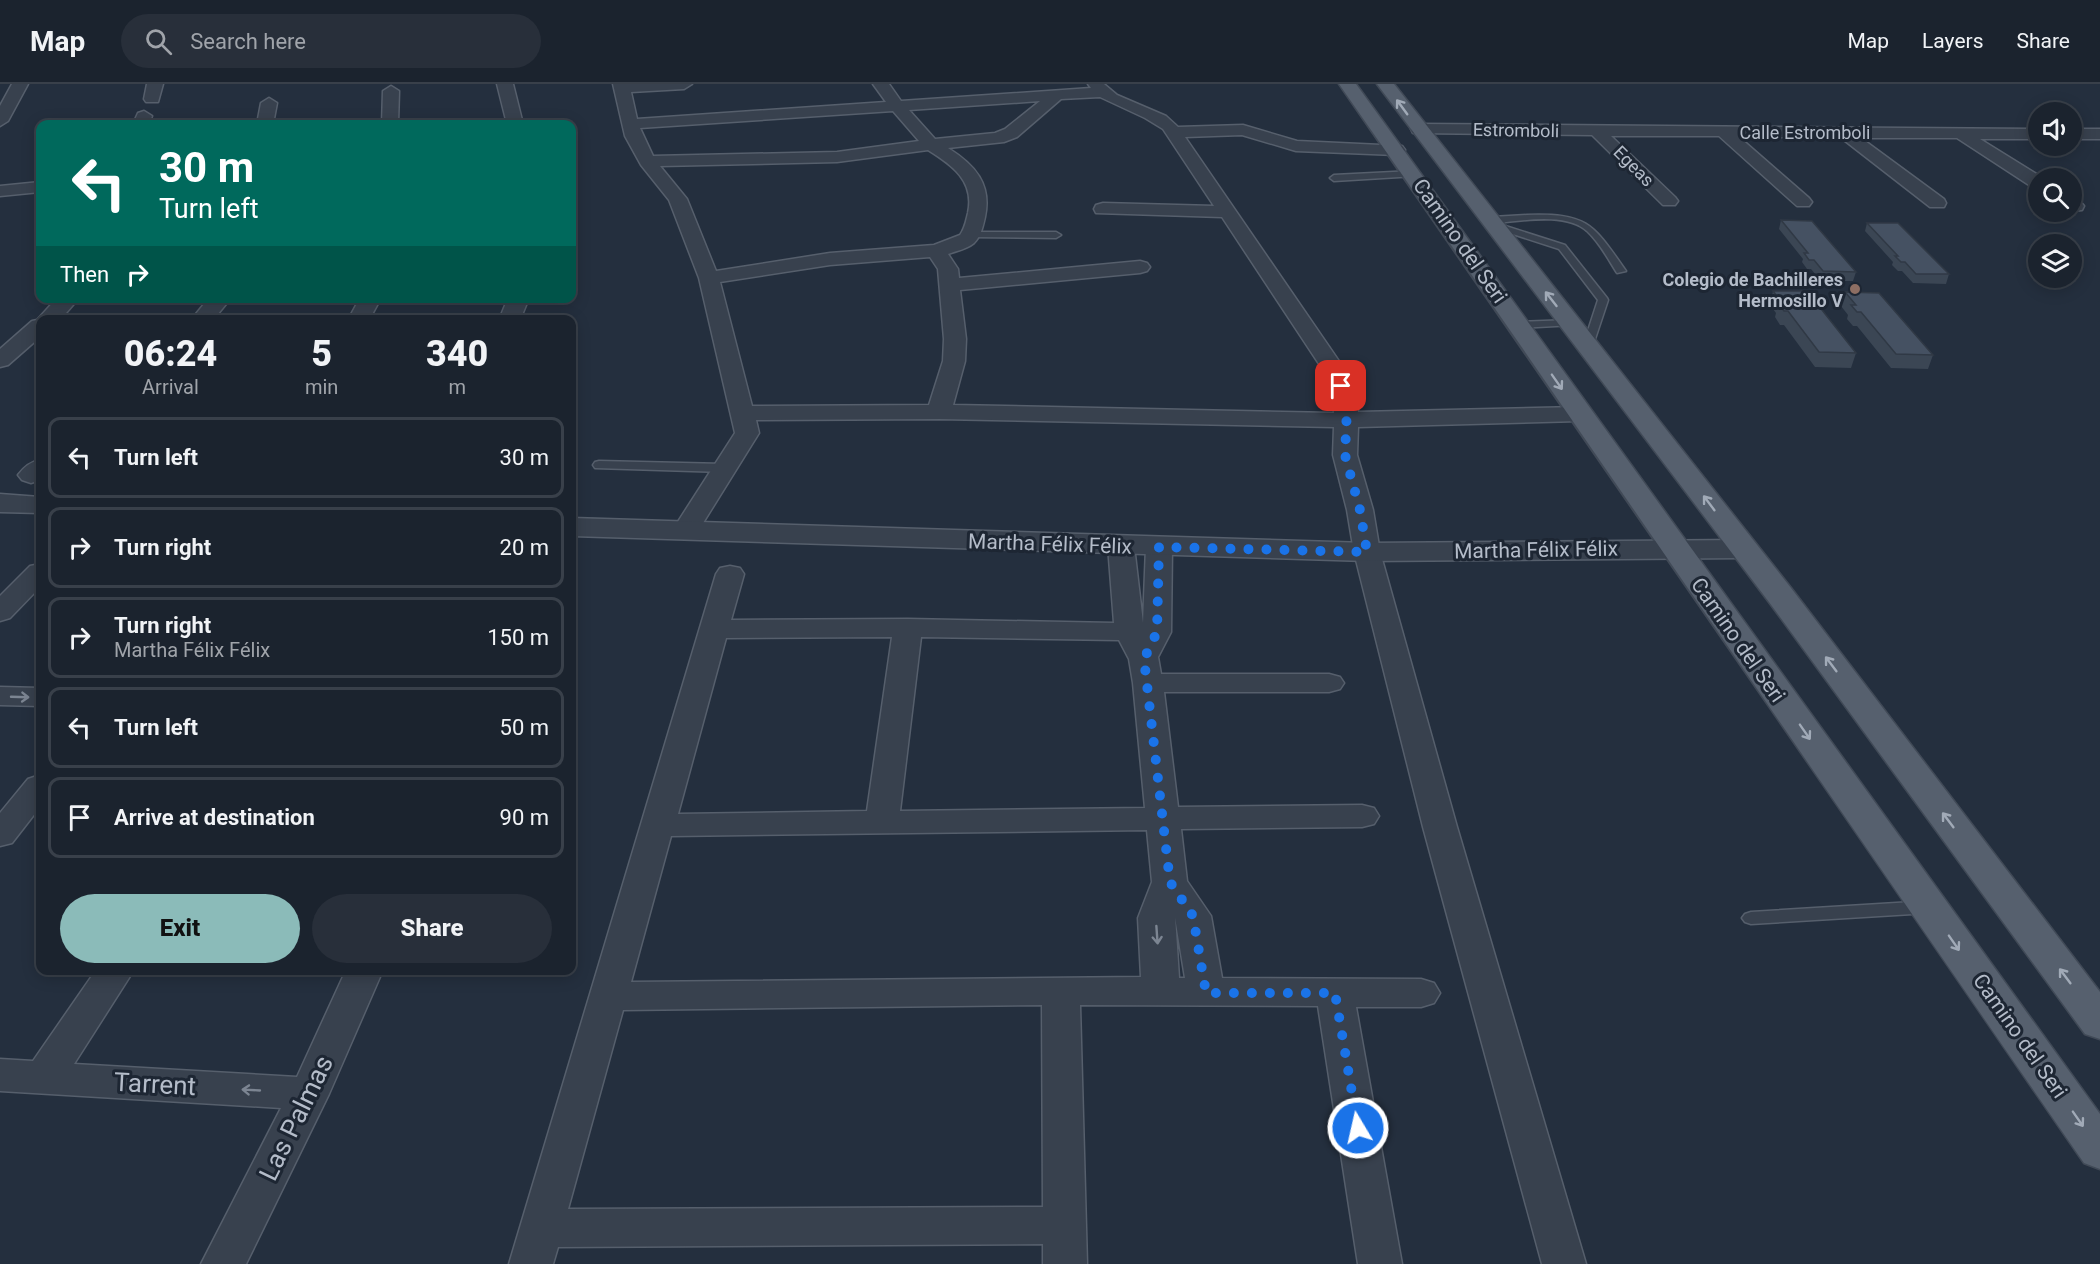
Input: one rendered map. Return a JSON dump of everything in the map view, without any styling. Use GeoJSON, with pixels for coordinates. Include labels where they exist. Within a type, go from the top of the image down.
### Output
{"type":"FeatureCollection","features":[{"type":"Feature","properties":{"kind":"main road","name":"Camino del Seri"},"geometry":{"type":"LineString","coordinates":[[1347,84],[1413,174],[1673,548],[2100,1150]]}},
{"type":"Feature","properties":{"kind":"main road","name":"Camino del Seri"},"geometry":{"type":"LineString","coordinates":[[1385,84],[1744,549],[2100,1023]]}},
{"type":"Feature","properties":{"kind":"street"},"geometry":{"type":"LineString","coordinates":[[0,121],[20,84]]}},
{"type":"Feature","properties":{"kind":"street"},"geometry":{"type":"LineString","coordinates":[[505,84],[514,120]]}},
{"type":"Feature","properties":{"kind":"street"},"geometry":{"type":"LineString","coordinates":[[684,84],[622,86],[633,136],[647,161],[678,199],[709,278],[747,433],[685,531]]}},
{"type":"Feature","properties":{"kind":"street"},"geometry":{"type":"LineString","coordinates":[[709,278],[830,259],[936,251],[963,242],[971,234],[980,203],[969,174],[960,163],[931,145],[881,84]]}},
{"type":"Feature","properties":{"kind":"street"},"geometry":{"type":"LineString","coordinates":[[632,124],[1056,96],[1099,88],[1163,120],[1173,132],[1332,367],[1345,397],[1345,455],[1360,510],[1367,552],[1440,827],[1564,1264]]}},
{"type":"Feature","properties":{"kind":"street"},"geometry":{"type":"LineString","coordinates":[[390,120],[391,92]]}},
{"type":"Feature","properties":{"kind":"street"},"geometry":{"type":"LineString","coordinates":[[647,161],[837,157],[998,138],[1011,133],[1056,96]]}},
{"type":"Feature","properties":{"kind":"street"},"geometry":{"type":"LineString","coordinates":[[266,120],[269,103]]}},
{"type":"Feature","properties":{"kind":"street"},"geometry":{"type":"LineString","coordinates":[[1173,132],[1243,130],[1296,146],[1396,150]]}},
{"type":"Feature","properties":{"kind":"street","name":"Estromboli"},"geometry":{"type":"LineString","coordinates":[[1421,133],[1572,132]]}},
{"type":"Feature","properties":{"kind":"street","name":"Calle Estromboli"},"geometry":{"type":"LineString","coordinates":[[1572,132],[2028,134]]}},
{"type":"Feature","properties":{"kind":"street","name":"Egeas"},"geometry":{"type":"LineString","coordinates":[[1598,132],[1669,201]]}},
{"type":"Feature","properties":{"kind":"street"},"geometry":{"type":"LineString","coordinates":[[1724,132],[1803,202]]}},
{"type":"Feature","properties":{"kind":"street"},"geometry":{"type":"LineString","coordinates":[[1843,132],[1937,203]]}},
{"type":"Feature","properties":{"kind":"street"},"geometry":{"type":"LineString","coordinates":[[1960,133],[2028,177]]}},
{"type":"Feature","properties":{"kind":"street"},"geometry":{"type":"LineString","coordinates":[[2082,134],[2100,134]]}},
{"type":"Feature","properties":{"kind":"street"},"geometry":{"type":"LineString","coordinates":[[2082,137],[2100,145]]}},
{"type":"Feature","properties":{"kind":"street"},"geometry":{"type":"LineString","coordinates":[[0,191],[36,187]]}},
{"type":"Feature","properties":{"kind":"street"},"geometry":{"type":"LineString","coordinates":[[1103,209],[1225,212]]}},
{"type":"Feature","properties":{"kind":"street"},"geometry":{"type":"LineString","coordinates":[[936,251],[946,264],[955,339],[954,361],[939,412]]}},
{"type":"Feature","properties":{"kind":"street"},"geometry":{"type":"LineString","coordinates":[[950,285],[1140,267]]}},
{"type":"Feature","properties":{"kind":"street"},"geometry":{"type":"LineString","coordinates":[[53,315],[64,303]]}},
{"type":"Feature","properties":{"kind":"street"},"geometry":{"type":"LineString","coordinates":[[205,315],[216,303]]}},
{"type":"Feature","properties":{"kind":"street"},"geometry":{"type":"LineString","coordinates":[[0,337],[36,334]]}},
{"type":"Feature","properties":{"kind":"street"},"geometry":{"type":"LineString","coordinates":[[0,360],[36,334]]}},
{"type":"Feature","properties":{"kind":"street"},"geometry":{"type":"LineString","coordinates":[[742,413],[939,412],[1251,420],[1579,414]]}},
{"type":"Feature","properties":{"kind":"street"},"geometry":{"type":"LineString","coordinates":[[0,503],[36,505]]}},
{"type":"Feature","properties":{"kind":"street","name":"Martha Félix Félix"},"geometry":{"type":"LineString","coordinates":[[576,527],[1367,552],[1744,549]]}},
{"type":"Feature","properties":{"kind":"street"},"geometry":{"type":"LineString","coordinates":[[1121,546],[1129,631],[1150,658],[1329,683]]}},
{"type":"Feature","properties":{"kind":"street"},"geometry":{"type":"LineString","coordinates":[[1159,547],[1150,658],[1170,882],[1156,918],[1161,992]]}},
{"type":"Feature","properties":{"kind":"street"},"geometry":{"type":"LineString","coordinates":[[730,574],[536,1246],[1064,1245],[1061,991]]}},
{"type":"Feature","properties":{"kind":"street"},"geometry":{"type":"LineString","coordinates":[[15,598],[36,576]]}},
{"type":"Feature","properties":{"kind":"street"},"geometry":{"type":"LineString","coordinates":[[715,629],[908,628],[1129,631]]}},
{"type":"Feature","properties":{"kind":"street"},"geometry":{"type":"LineString","coordinates":[[882,823],[908,628]]}},
{"type":"Feature","properties":{"kind":"street"},"geometry":{"type":"LineString","coordinates":[[0,696],[36,697]]}},
{"type":"Feature","properties":{"kind":"street"},"geometry":{"type":"LineString","coordinates":[[0,835],[36,791]]}},
{"type":"Feature","properties":{"kind":"street"},"geometry":{"type":"LineString","coordinates":[[657,825],[1362,816]]}},
{"type":"Feature","properties":{"kind":"street"},"geometry":{"type":"LineString","coordinates":[[1170,882],[1193,916],[1206,993]]}},
{"type":"Feature","properties":{"kind":"street"},"geometry":{"type":"LineString","coordinates":[[43,1078],[113,975]]}},
{"type":"Feature","properties":{"kind":"street","name":"Las Palmas"},"geometry":{"type":"LineString","coordinates":[[223,1264],[309,1094],[363,975]]}},
{"type":"Feature","properties":{"kind":"street"},"geometry":{"type":"LineString","coordinates":[[609,996],[1061,991],[1421,993]]}},
{"type":"Feature","properties":{"kind":"street"},"geometry":{"type":"LineString","coordinates":[[1335,993],[1380,1264]]}},
{"type":"Feature","properties":{"kind":"street","name":"Tarrent"},"geometry":{"type":"LineString","coordinates":[[0,1075],[309,1094]]}},
{"type":"Feature","properties":{"kind":"lane"},"geometry":{"type":"LineString","coordinates":[[1334,178],[1413,174]]}},
{"type":"Feature","properties":{"kind":"lane"},"geometry":{"type":"LineString","coordinates":[[1492,222],[1545,218],[1577,222],[1592,230],[1621,271]]}},
{"type":"Feature","properties":{"kind":"lane"},"geometry":{"type":"LineString","coordinates":[[1492,222],[1562,248],[1576,265],[1603,300],[1588,346]]}},
{"type":"Feature","properties":{"kind":"lane"},"geometry":{"type":"LineString","coordinates":[[971,234],[1056,235]]}},
{"type":"Feature","properties":{"kind":"lane"},"geometry":{"type":"LineString","coordinates":[[1517,325],[1570,323]]}},
{"type":"Feature","properties":{"kind":"lane"},"geometry":{"type":"LineString","coordinates":[[599,465],[724,468]]}},
{"type":"Feature","properties":{"kind":"lane"},"geometry":{"type":"LineString","coordinates":[[1751,918],[1929,907]]}},
{"type":"Feature","properties":{"kind":"building"},"geometry":{"type":"Polygon","coordinates":[[[1781,220],[1812,221],[1856,272],[1823,271],[1814,260],[1809,260],[1804,253],[1808,253],[1781,220]]]}},
{"type":"Feature","properties":{"kind":"building"},"geometry":{"type":"Polygon","coordinates":[[[1867,223],[1898,223],[1949,274],[1916,274],[1905,262],[1901,262],[1895,256],[1898,256],[1867,223]]]}},
{"type":"Feature","properties":{"kind":"building"},"geometry":{"type":"Polygon","coordinates":[[[1773,291],[1807,291],[1856,353],[1819,352],[1788,311],[1784,311],[1778,303],[1783,304],[1773,291]]]}},
{"type":"Feature","properties":{"kind":"building"},"geometry":{"type":"Polygon","coordinates":[[[1845,292],[1879,293],[1933,355],[1896,354],[1861,312],[1857,312],[1851,305],[1856,305],[1845,292]]]}},
{"type":"Feature","properties":{"kind":"place","name":"Colegio de Bachilleres Hermosillo V"},"geometry":{"type":"Point","coordinates":[1855,289]}},
{"type":"Feature","properties":{"kind":"route"},"geometry":{"type":"LineString","coordinates":[[1341,386],[1347,408],[1344,440],[1347,470],[1360,510],[1367,552],[1159,547],[1157,632],[1144,659],[1162,797],[1170,882],[1193,916],[1206,993],[1335,993],[1358,1128]]}}]}
